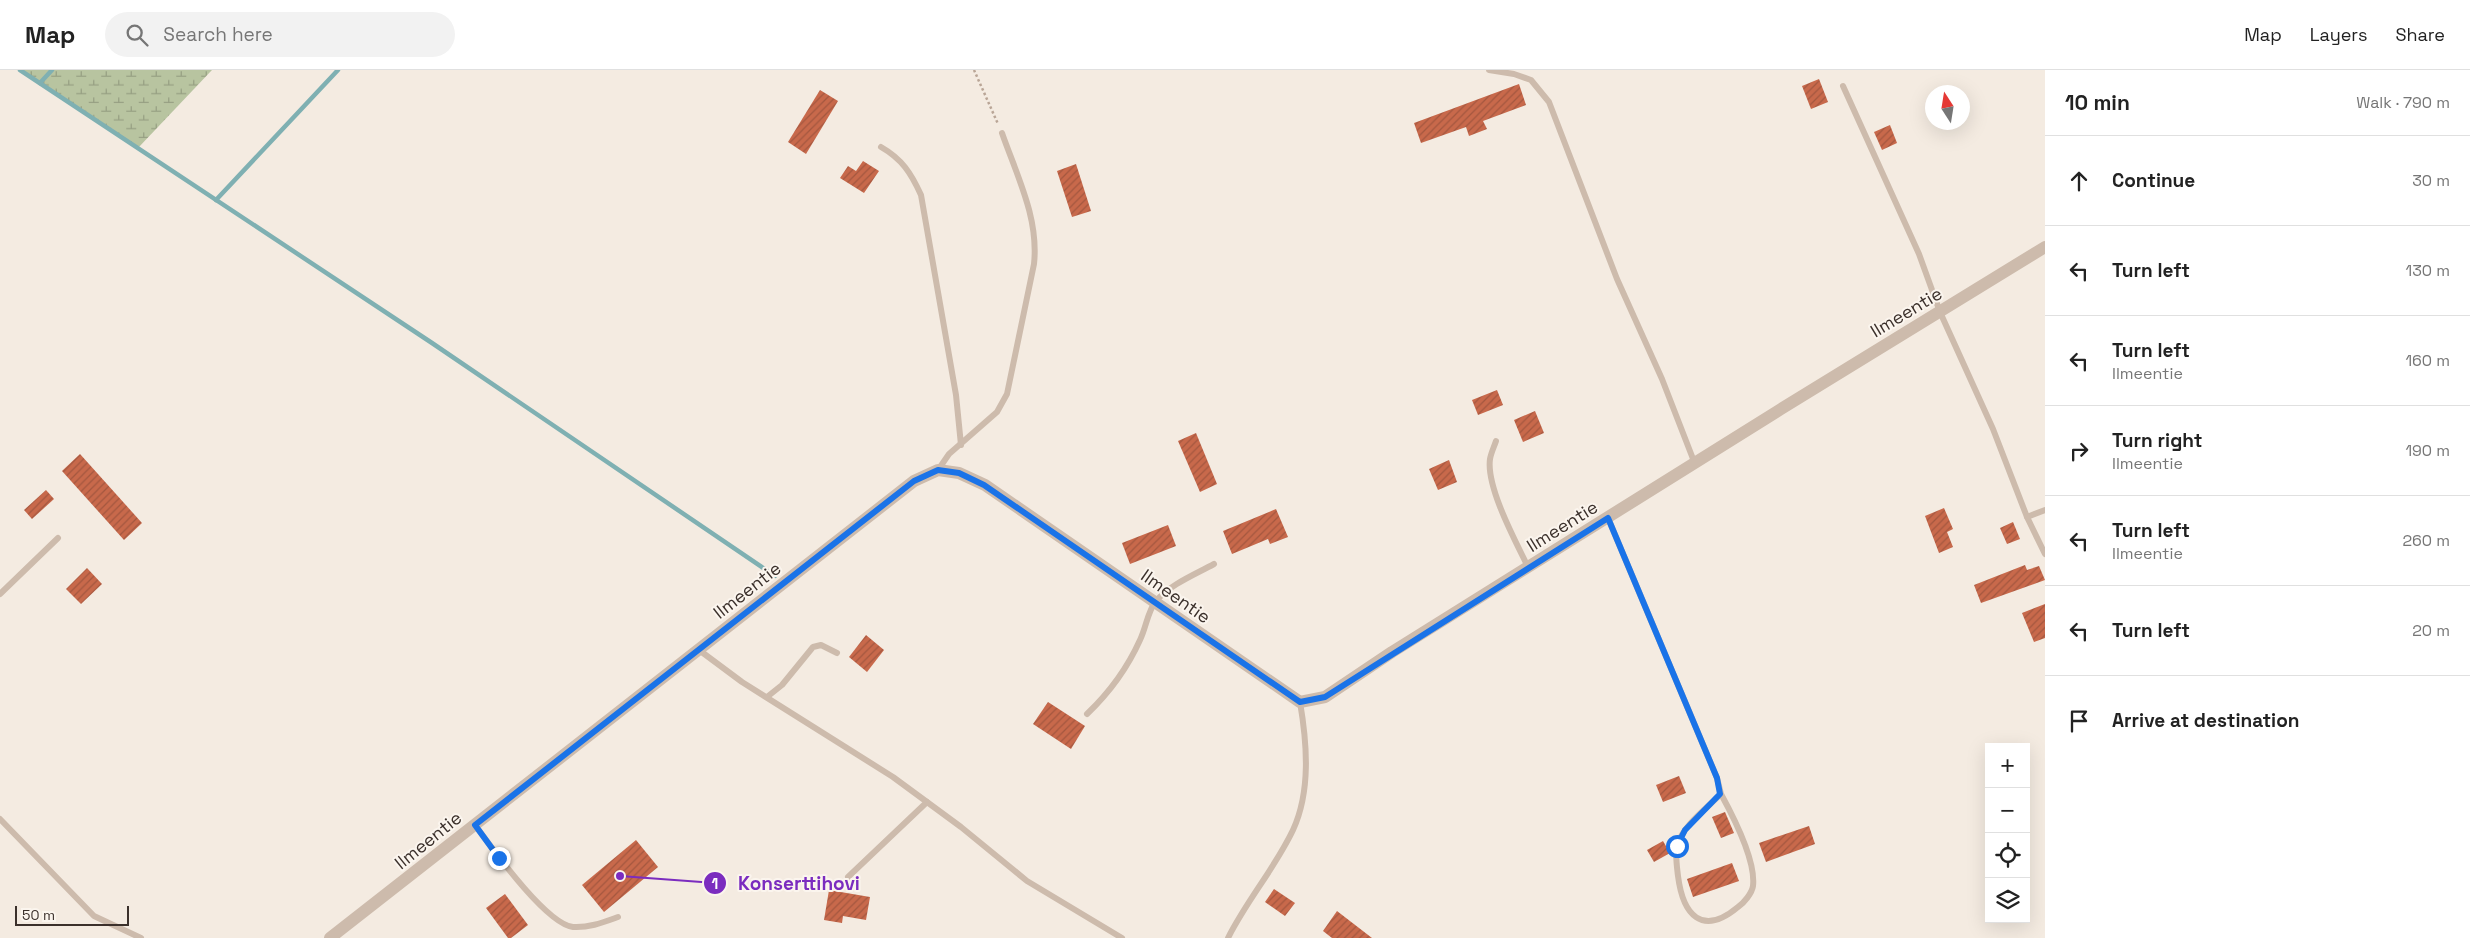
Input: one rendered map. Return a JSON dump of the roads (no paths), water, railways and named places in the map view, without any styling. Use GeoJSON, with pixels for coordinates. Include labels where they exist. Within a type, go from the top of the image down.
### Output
{"type":"FeatureCollection","features":[{"type":"Feature","properties":{"kind":"street","name":"Ilmeentie"},"geometry":{"type":"LineString","coordinates":[[330,938],[914,481],[938,470],[959,473],[984,485],[1300,702],[1325,697],[1528,567],[2045,247]]}},
{"type":"Feature","properties":{"kind":"lane"},"geometry":{"type":"LineString","coordinates":[[1488,70],[1514,74],[1531,80],[1549,102],[1617,279],[1662,379],[1695,464]]}},
{"type":"Feature","properties":{"kind":"lane"},"geometry":{"type":"LineString","coordinates":[[1843,86],[1919,254],[1940,312],[1993,429],[2027,517],[2045,554]]}},
{"type":"Feature","properties":{"kind":"lane"},"geometry":{"type":"LineString","coordinates":[[938,470],[949,454],[998,412],[1007,394],[1034,264],[1036,243],[1034,222],[1002,133]]}},
{"type":"Feature","properties":{"kind":"lane"},"geometry":{"type":"LineString","coordinates":[[881,147],[897,156],[911,173],[921,195],[954,386],[961,445]]}},
{"type":"Feature","properties":{"kind":"lane"},"geometry":{"type":"LineString","coordinates":[[1496,441],[1490,460],[1493,486],[1504,516],[1528,567]]}},
{"type":"Feature","properties":{"kind":"lane"},"geometry":{"type":"LineString","coordinates":[[2027,517],[2045,510]]}},
{"type":"Feature","properties":{"kind":"lane"},"geometry":{"type":"LineString","coordinates":[[1608,518],[1710,758],[1720,794],[1738,830],[1752,869],[1754,888],[1744,903],[1731,914],[1711,923],[1695,919],[1684,904],[1677,867],[1677,846],[1685,830],[1720,794]]}},
{"type":"Feature","properties":{"kind":"lane"},"geometry":{"type":"LineString","coordinates":[[0,594],[58,538]]}},
{"type":"Feature","properties":{"kind":"lane"},"geometry":{"type":"LineString","coordinates":[[1087,714],[1102,699],[1126,669],[1142,638],[1155,602],[1175,585],[1214,564]]}},
{"type":"Feature","properties":{"kind":"lane"},"geometry":{"type":"LineString","coordinates":[[767,698],[782,684],[813,647],[821,645],[837,653]]}},
{"type":"Feature","properties":{"kind":"lane"},"geometry":{"type":"LineString","coordinates":[[699,650],[767,698],[893,777],[1027,881],[1122,938]]}},
{"type":"Feature","properties":{"kind":"lane"},"geometry":{"type":"LineString","coordinates":[[1228,938],[1293,828],[1303,792],[1306,741],[1300,702]]}},
{"type":"Feature","properties":{"kind":"lane"},"geometry":{"type":"LineString","coordinates":[[848,877],[927,802]]}},
{"type":"Feature","properties":{"kind":"lane"},"geometry":{"type":"LineString","coordinates":[[0,818],[94,916],[141,938]]}},
{"type":"Feature","properties":{"kind":"lane"},"geometry":{"type":"LineString","coordinates":[[475,825],[499,858],[551,917],[572,927],[597,925],[618,917]]}},
{"type":"Feature","properties":{"kind":"waterway"},"geometry":{"type":"LineString","coordinates":[[20,70],[432,343],[775,576]]}},
{"type":"Feature","properties":{"kind":"waterway"},"geometry":{"type":"LineString","coordinates":[[40,83],[52,70]]}},
{"type":"Feature","properties":{"kind":"waterway"},"geometry":{"type":"LineString","coordinates":[[216,200],[338,70]]}},
{"type":"Feature","properties":{"kind":"place","name":"Konserttihovi"},"geometry":{"type":"Point","coordinates":[620,876]}}]}
